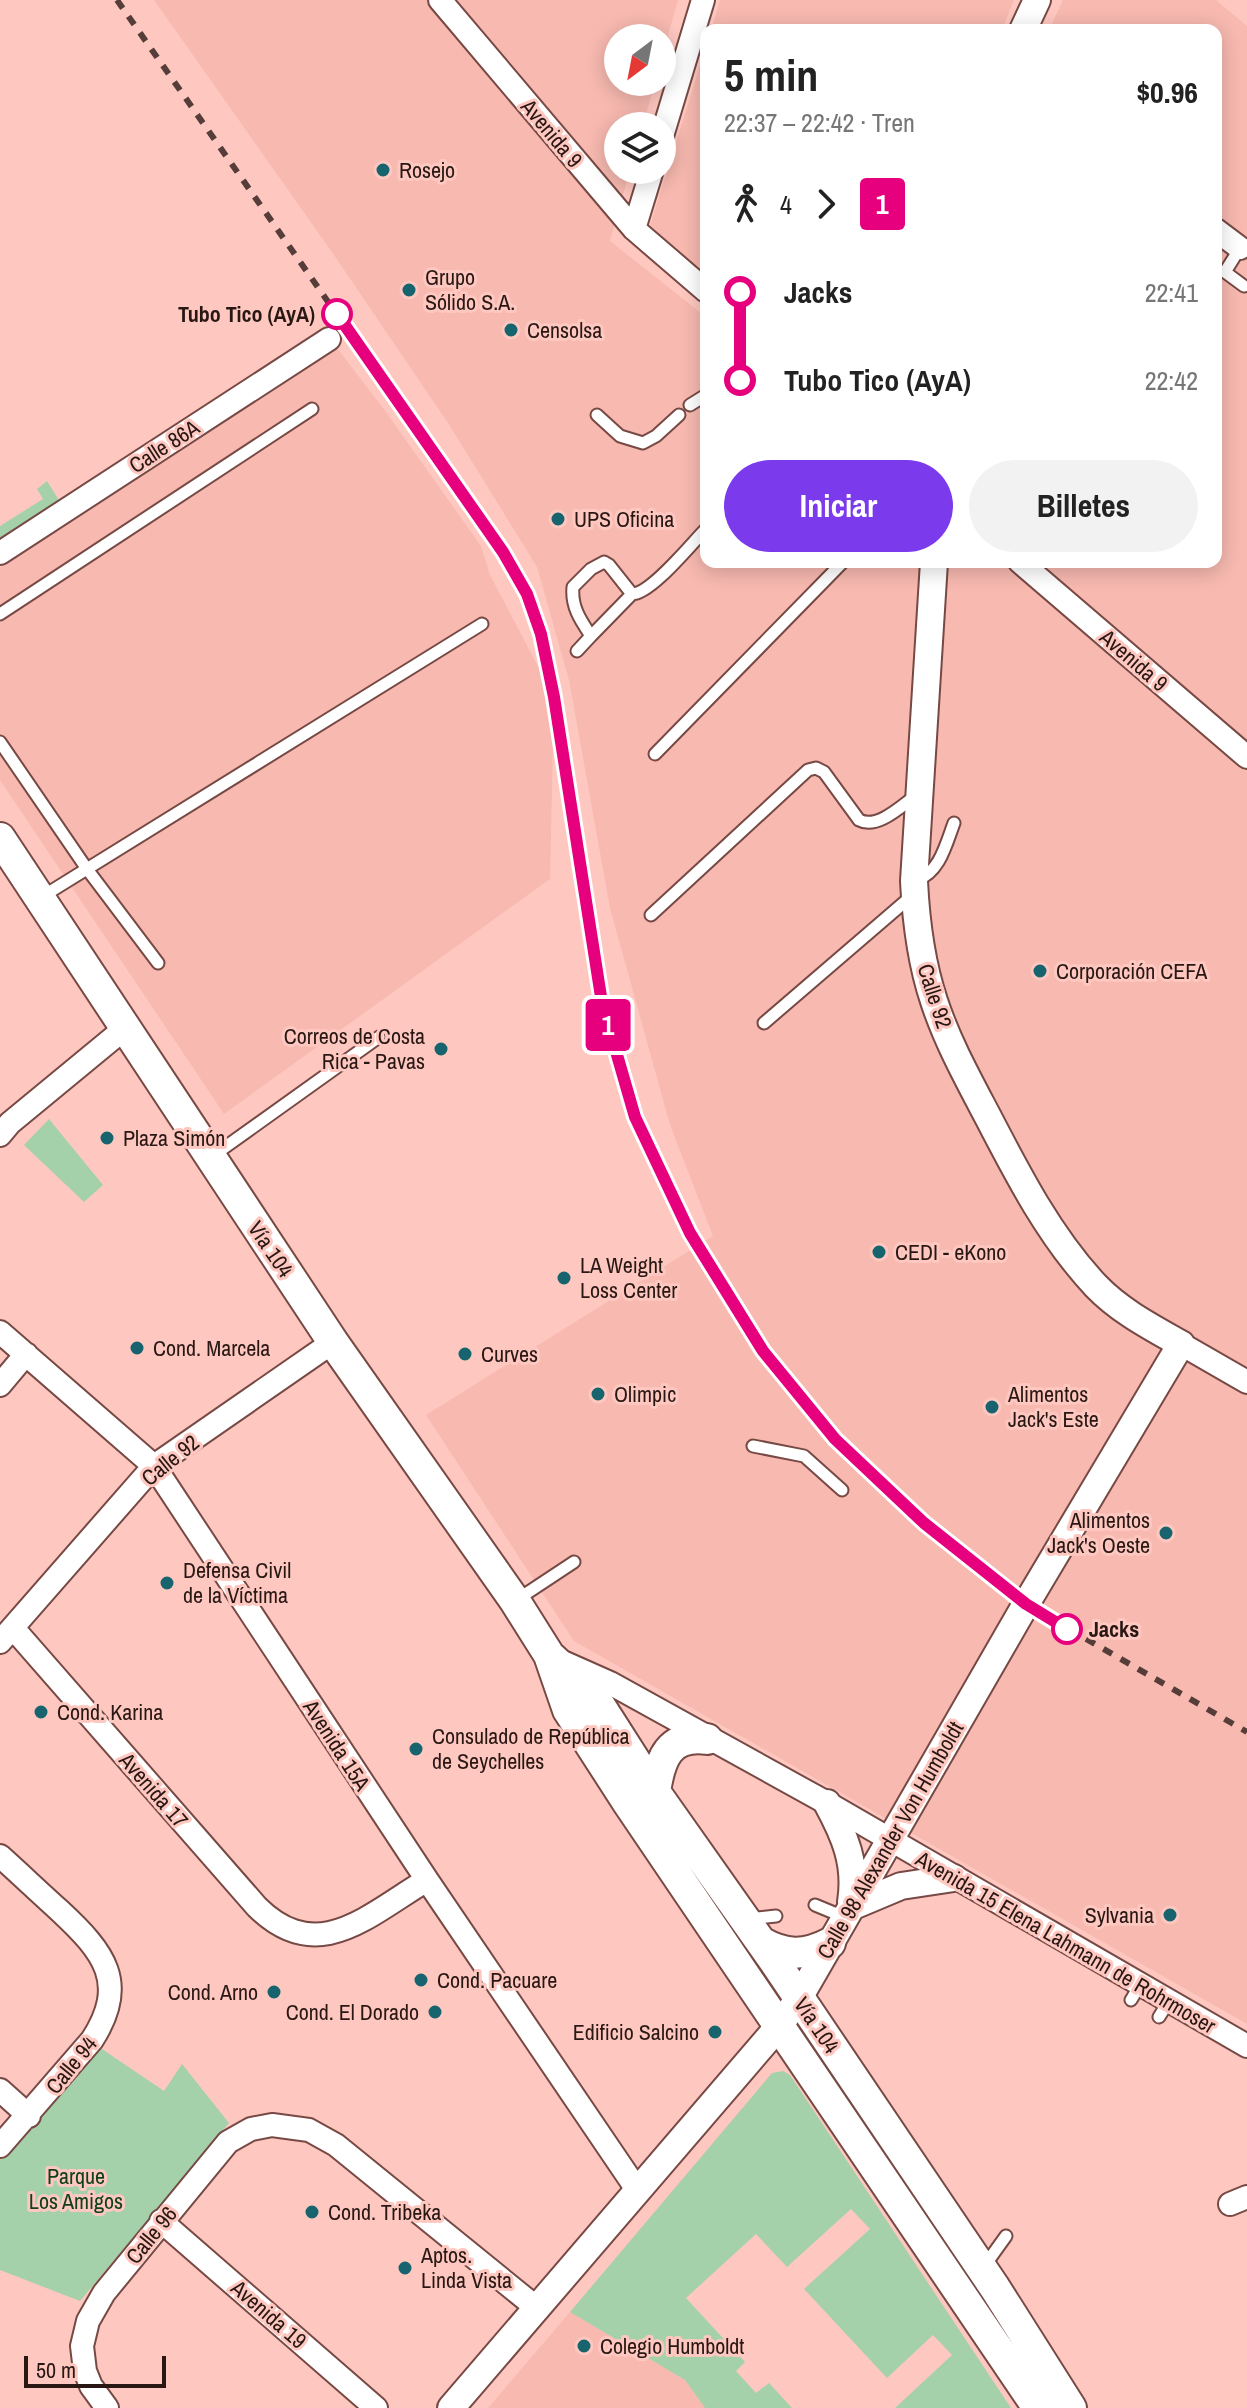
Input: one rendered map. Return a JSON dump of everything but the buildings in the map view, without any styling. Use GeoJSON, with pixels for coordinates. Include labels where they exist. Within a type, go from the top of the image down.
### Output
{"type":"FeatureCollection","features":[{"type":"Feature","properties":{"kind":"main road","name":"Vía 104"},"geometry":{"type":"LineString","coordinates":[[0,838],[333,1342],[515,1601],[549,1655],[568,1710],[1038,2408]]}},
{"type":"Feature","properties":{"kind":"main road","name":"Vía 104"},"geometry":{"type":"LineString","coordinates":[[549,1655],[595,1698],[655,1792],[994,2277],[1071,2408]]}},
{"type":"Feature","properties":{"kind":"main road"},"geometry":{"type":"LineString","coordinates":[[655,1792],[661,1762],[669,1749],[691,1737],[707,1739]]}},
{"type":"Feature","properties":{"kind":"main road"},"geometry":{"type":"LineString","coordinates":[[753,1931],[781,1953],[798,1954],[815,1951],[842,1923]]}},
{"type":"Feature","properties":{"kind":"street","name":"Avenida 9"},"geometry":{"type":"LineString","coordinates":[[440,0],[634,229],[700,286]]}},
{"type":"Feature","properties":{"kind":"street"},"geometry":{"type":"LineString","coordinates":[[669,112],[703,0]]}},
{"type":"Feature","properties":{"kind":"street"},"geometry":{"type":"LineString","coordinates":[[1026,24],[1037,0]]}},
{"type":"Feature","properties":{"kind":"street"},"geometry":{"type":"LineString","coordinates":[[634,229],[648,184]]}},
{"type":"Feature","properties":{"kind":"street"},"geometry":{"type":"LineString","coordinates":[[1222,234],[1240,248]]}},
{"type":"Feature","properties":{"kind":"street","name":"Calle 86A"},"geometry":{"type":"LineString","coordinates":[[0,553],[329,339]]}},
{"type":"Feature","properties":{"kind":"street","name":"Calle 92"},"geometry":{"type":"LineString","coordinates":[[934,568],[914,887],[917,929],[934,1001],[959,1062],[1024,1185],[1069,1254],[1097,1287],[1131,1315],[1181,1344]]}},
{"type":"Feature","properties":{"kind":"street","name":"Avenida 9"},"geometry":{"type":"LineString","coordinates":[[1027,568],[1247,757]]}},
{"type":"Feature","properties":{"kind":"street"},"geometry":{"type":"LineString","coordinates":[[3,1124],[124,1029]]}},
{"type":"Feature","properties":{"kind":"street","name":"Avenida 15A"},"geometry":{"type":"LineString","coordinates":[[0,1332],[154,1466],[427,1880],[638,2191]]}},
{"type":"Feature","properties":{"kind":"street","name":"Calle 92"},"geometry":{"type":"LineString","coordinates":[[6,1635],[154,1466],[333,1342]]}},
{"type":"Feature","properties":{"kind":"street"},"geometry":{"type":"LineString","coordinates":[[1181,1344],[1247,1382]]}},
{"type":"Feature","properties":{"kind":"street","name":"Calle 98 Alexander Von Humboldt"},"geometry":{"type":"LineString","coordinates":[[451,2408],[779,2026],[799,1998],[1026,1604],[1181,1344]]}},
{"type":"Feature","properties":{"kind":"street"},"geometry":{"type":"LineString","coordinates":[[0,1385],[26,1354]]}},
{"type":"Feature","properties":{"kind":"street","name":"Avenida 17"},"geometry":{"type":"LineString","coordinates":[[6,1635],[257,1907],[285,1930],[307,1936],[322,1936],[347,1928],[427,1880]]}},
{"type":"Feature","properties":{"kind":"street","name":"Avenida 15 Elena Lahmann de Rohrmoser"},"geometry":{"type":"LineString","coordinates":[[549,1655],[610,1683],[827,1803],[1164,2009],[1247,2046]]}},
{"type":"Feature","properties":{"kind":"street"},"geometry":{"type":"LineString","coordinates":[[827,1803],[847,1843],[853,1864],[854,1886],[842,1923]]}},
{"type":"Feature","properties":{"kind":"street","name":"Calle 94"},"geometry":{"type":"LineString","coordinates":[[0,1856],[94,1944],[107,1969],[110,1990],[109,2007],[102,2025],[29,2116],[0,2146]]}},
{"type":"Feature","properties":{"kind":"street"},"geometry":{"type":"LineString","coordinates":[[842,1923],[901,1886],[954,1878]]}},
{"type":"Feature","properties":{"kind":"street"},"geometry":{"type":"LineString","coordinates":[[0,2090],[29,2116]]}},
{"type":"Feature","properties":{"kind":"street","name":"Calle 96"},"geometry":{"type":"LineString","coordinates":[[107,2408],[91,2386],[85,2371],[84,2333],[95,2306],[228,2142],[251,2129],[282,2126],[309,2130],[336,2145],[538,2309]]}},
{"type":"Feature","properties":{"kind":"street","name":"Avenida 19"},"geometry":{"type":"LineString","coordinates":[[161,2221],[376,2408]]}},
{"type":"Feature","properties":{"kind":"lane"},"geometry":{"type":"LineString","coordinates":[[1240,248],[1225,272],[1244,286]]}},
{"type":"Feature","properties":{"kind":"lane"},"geometry":{"type":"LineString","coordinates":[[690,405],[700,399]]}},
{"type":"Feature","properties":{"kind":"lane"},"geometry":{"type":"LineString","coordinates":[[0,614],[312,409]]}},
{"type":"Feature","properties":{"kind":"lane"},"geometry":{"type":"LineString","coordinates":[[597,415],[620,436],[643,443],[656,436],[679,415]]}},
{"type":"Feature","properties":{"kind":"lane"},"geometry":{"type":"LineString","coordinates":[[577,651],[632,594],[641,594],[648,588],[700,535]]}},
{"type":"Feature","properties":{"kind":"lane"},"geometry":{"type":"LineString","coordinates":[[591,636],[580,621],[572,597],[573,587],[580,579],[604,562],[632,594]]}},
{"type":"Feature","properties":{"kind":"lane"},"geometry":{"type":"LineString","coordinates":[[655,754],[837,568]]}},
{"type":"Feature","properties":{"kind":"lane"},"geometry":{"type":"LineString","coordinates":[[40,898],[482,624]]}},
{"type":"Feature","properties":{"kind":"lane"},"geometry":{"type":"LineString","coordinates":[[0,742],[87,869],[158,963]]}},
{"type":"Feature","properties":{"kind":"lane"},"geometry":{"type":"LineString","coordinates":[[651,915],[808,770],[816,768],[824,772],[859,820],[867,824],[876,822],[919,793]]}},
{"type":"Feature","properties":{"kind":"lane"},"geometry":{"type":"LineString","coordinates":[[764,1023],[927,876],[941,856],[954,823]]}},
{"type":"Feature","properties":{"kind":"lane"},"geometry":{"type":"LineString","coordinates":[[210,1158],[379,1037]]}},
{"type":"Feature","properties":{"kind":"lane"},"geometry":{"type":"LineString","coordinates":[[753,1446],[804,1456],[842,1490]]}},
{"type":"Feature","properties":{"kind":"lane"},"geometry":{"type":"LineString","coordinates":[[515,1601],[574,1562]]}},
{"type":"Feature","properties":{"kind":"lane"},"geometry":{"type":"LineString","coordinates":[[815,1905],[842,1923]]}},
{"type":"Feature","properties":{"kind":"lane"},"geometry":{"type":"LineString","coordinates":[[753,1931],[776,1916]]}},
{"type":"Feature","properties":{"kind":"lane"},"geometry":{"type":"LineString","coordinates":[[994,2277],[1006,2236]]}},
{"type":"Feature","properties":{"kind":"shaded area"},"geometry":{"type":"Polygon","coordinates":[[[154,0],[678,0],[671,24],[604,24],[604,96],[651,96],[647,112],[604,112],[604,184],[626,184],[610,241],[700,312],[700,568],[1222,568],[1222,24],[1052,24],[1063,0],[1216,0],[1247,26],[1247,2024],[574,1641],[426,1415],[713,1236],[670,1125],[610,908],[569,680],[537,567],[450,426],[154,0]]]}},
{"type":"Feature","properties":{"kind":"shaded area"},"geometry":{"type":"Polygon","coordinates":[[[720,0],[1014,0],[1004,24],[713,24],[720,0]]]}},
{"type":"Feature","properties":{"kind":"shaded area"},"geometry":{"type":"Polygon","coordinates":[[[700,65],[700,273],[649,229],[663,184],[676,184],[676,142],[700,65]]]}},
{"type":"Feature","properties":{"kind":"shaded area"},"geometry":{"type":"Polygon","coordinates":[[[337,348],[481,546],[490,575],[554,697],[550,879],[224,1114],[0,780],[0,567],[337,348]]]}},
{"type":"Feature","properties":{"kind":"shaded area","name":"Colegio Humboldt"},"geometry":{"type":"Polygon","coordinates":[[[570,2312],[685,2380],[705,2408],[488,2408],[570,2312]]]}},
{"type":"Feature","properties":{"kind":"green space"},"geometry":{"type":"Polygon","coordinates":[[[47,481],[62,505],[0,545],[0,526],[43,499],[37,489],[47,481]]]}},
{"type":"Feature","properties":{"kind":"green space"},"geometry":{"type":"Polygon","coordinates":[[[49,1119],[103,1185],[84,1202],[24,1145],[49,1119]]]}},
{"type":"Feature","properties":{"kind":"green space","name":"Parque Los Amigos"},"geometry":{"type":"Polygon","coordinates":[[[99,2047],[164,2091],[182,2064],[229,2123],[80,2301],[0,2270],[0,2160],[99,2047]]]}},
{"type":"Feature","properties":{"kind":"green space"},"geometry":{"type":"Polygon","coordinates":[[[783,2071],[790,2075],[1011,2408],[895,2408],[952,2355],[933,2335],[887,2378],[804,2289],[870,2229],[851,2209],[787,2267],[756,2234],[686,2298],[745,2362],[736,2371],[756,2393],[769,2383],[792,2408],[705,2408],[685,2380],[570,2312],[772,2073],[783,2071]]]}},
{"type":"Feature","properties":{"kind":"railway"},"geometry":{"type":"LineString","coordinates":[[117,0],[503,552],[527,594],[541,634],[554,697],[602,1003],[635,1117],[690,1233],[763,1351],[835,1439],[924,1523],[1026,1604],[1247,1732]]}},
{"type":"Feature","properties":{"kind":"train","name":"1"},"geometry":{"type":"LineString","coordinates":[[337,314],[503,552],[527,594],[541,634],[554,697],[602,1003],[635,1117],[690,1233],[763,1351],[835,1439],[924,1523],[1026,1604],[1067,1629]]}},
{"type":"Feature","properties":{"kind":"place","name":"Rosejo"},"geometry":{"type":"Point","coordinates":[383,170]}},
{"type":"Feature","properties":{"kind":"place","name":"Grupo Sólido S.A."},"geometry":{"type":"Point","coordinates":[409,290]}},
{"type":"Feature","properties":{"kind":"place","name":"Tubo Tico (AyA)"},"geometry":{"type":"Point","coordinates":[337,314]}},
{"type":"Feature","properties":{"kind":"place","name":"Censolsa"},"geometry":{"type":"Point","coordinates":[511,330]}},
{"type":"Feature","properties":{"kind":"place","name":"UPS Oficina"},"geometry":{"type":"Point","coordinates":[558,519]}},
{"type":"Feature","properties":{"kind":"place","name":"Corporación CEFA"},"geometry":{"type":"Point","coordinates":[1040,971]}},
{"type":"Feature","properties":{"kind":"place","name":"Correos de Costa Rica - Pavas"},"geometry":{"type":"Point","coordinates":[441,1049]}},
{"type":"Feature","properties":{"kind":"place","name":"Plaza Simón"},"geometry":{"type":"Point","coordinates":[107,1138]}},
{"type":"Feature","properties":{"kind":"place","name":"CEDI - eKono"},"geometry":{"type":"Point","coordinates":[879,1252]}},
{"type":"Feature","properties":{"kind":"place","name":"LA Weight Loss Center"},"geometry":{"type":"Point","coordinates":[564,1278]}},
{"type":"Feature","properties":{"kind":"place","name":"Cond. Marcela"},"geometry":{"type":"Point","coordinates":[137,1348]}},
{"type":"Feature","properties":{"kind":"place","name":"Curves"},"geometry":{"type":"Point","coordinates":[465,1354]}},
{"type":"Feature","properties":{"kind":"place","name":"Olimpic"},"geometry":{"type":"Point","coordinates":[598,1394]}},
{"type":"Feature","properties":{"kind":"place","name":"Alimentos Jack's Este"},"geometry":{"type":"Point","coordinates":[992,1407]}},
{"type":"Feature","properties":{"kind":"place","name":"Alimentos Jack's Oeste"},"geometry":{"type":"Point","coordinates":[1166,1533]}},
{"type":"Feature","properties":{"kind":"place","name":"Defensa Civil de la Víctima"},"geometry":{"type":"Point","coordinates":[167,1583]}},
{"type":"Feature","properties":{"kind":"place","name":"Jacks"},"geometry":{"type":"Point","coordinates":[1067,1629]}},
{"type":"Feature","properties":{"kind":"place","name":"Cond. Karina"},"geometry":{"type":"Point","coordinates":[41,1712]}},
{"type":"Feature","properties":{"kind":"place","name":"Consulado de República de Seychelles"},"geometry":{"type":"Point","coordinates":[416,1749]}},
{"type":"Feature","properties":{"kind":"place","name":"Sylvania"},"geometry":{"type":"Point","coordinates":[1170,1915]}},
{"type":"Feature","properties":{"kind":"place","name":"Cond. Pacuare"},"geometry":{"type":"Point","coordinates":[421,1980]}},
{"type":"Feature","properties":{"kind":"place","name":"Cond. Arno"},"geometry":{"type":"Point","coordinates":[274,1992]}},
{"type":"Feature","properties":{"kind":"place","name":"Cond. El Dorado"},"geometry":{"type":"Point","coordinates":[435,2012]}},
{"type":"Feature","properties":{"kind":"place","name":"Edificio Salcino"},"geometry":{"type":"Point","coordinates":[715,2032]}},
{"type":"Feature","properties":{"kind":"place","name":"Cond. Tribeka"},"geometry":{"type":"Point","coordinates":[312,2212]}},
{"type":"Feature","properties":{"kind":"place","name":"Aptos. Linda Vista"},"geometry":{"type":"Point","coordinates":[405,2268]}},
{"type":"Feature","properties":{"kind":"place","name":"Colegio Humboldt"},"geometry":{"type":"Point","coordinates":[584,2346]}}]}
